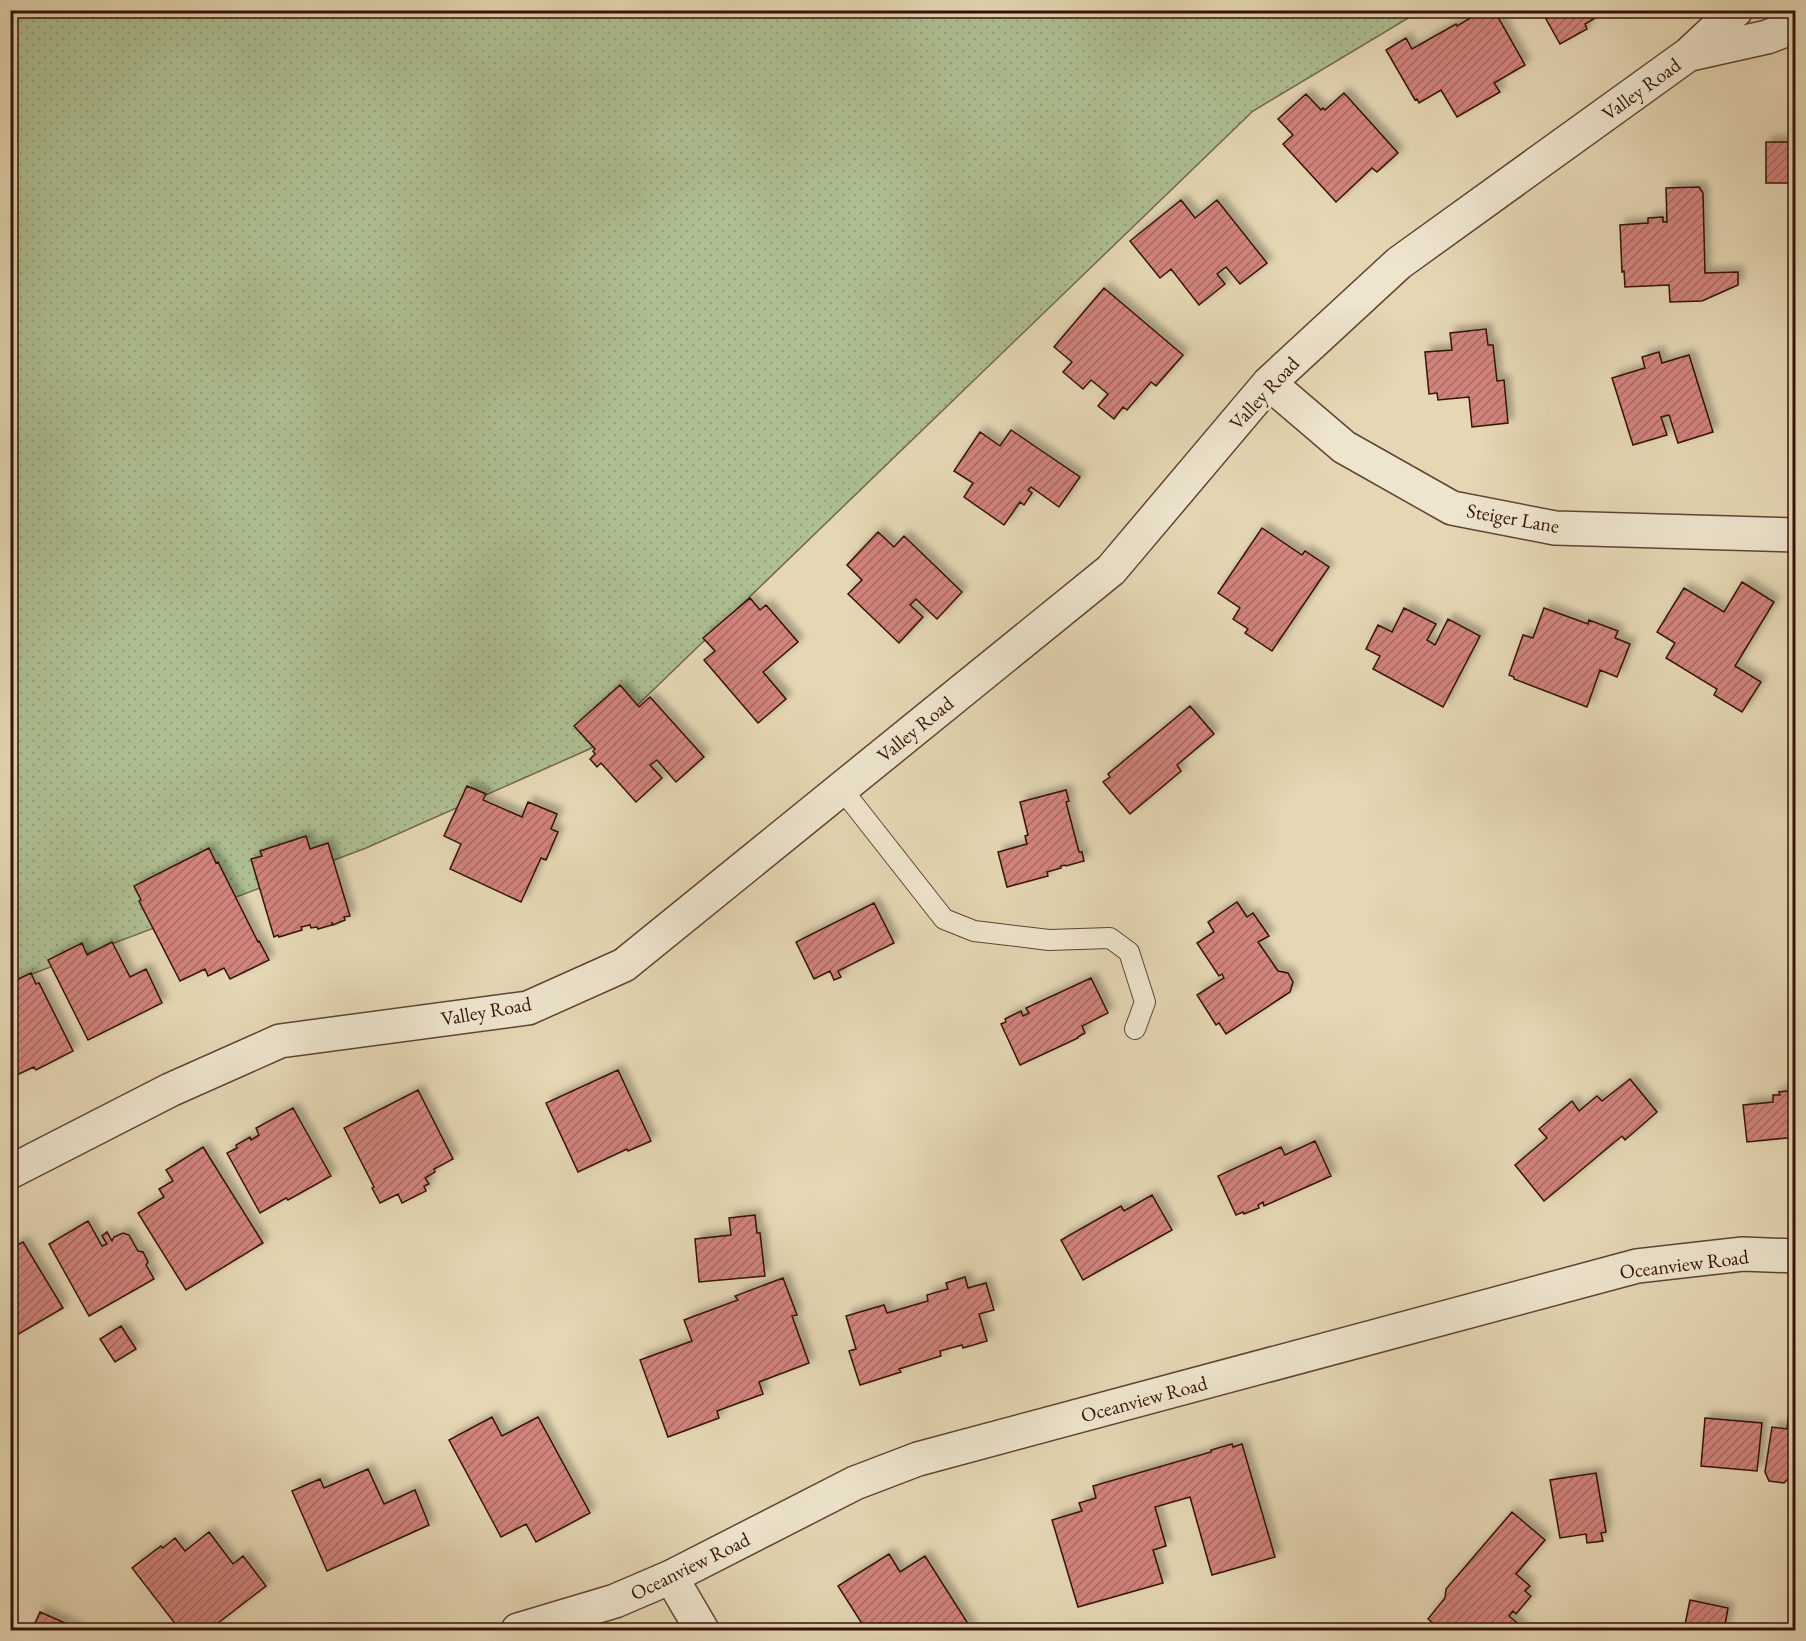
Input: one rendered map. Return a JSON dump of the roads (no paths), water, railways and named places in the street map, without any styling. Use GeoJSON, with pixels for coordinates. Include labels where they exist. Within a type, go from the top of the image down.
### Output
{"type":"FeatureCollection","features":[{"type":"Feature","properties":{"kind":"street","name":"Valley Road"},"geometry":{"type":"LineString","coordinates":[[10,1172],[170,1090],[280,1041],[528,1008],[624,965],[1111,570],[1269,383],[1399,263],[1689,54],[1736,10]]}},
{"type":"Feature","properties":{"kind":"street","name":"Valley Road"},"geometry":{"type":"LineString","coordinates":[[1689,54],[1767,37],[1796,26]]}},
{"type":"Feature","properties":{"kind":"street","name":"Steiger Lane"},"geometry":{"type":"LineString","coordinates":[[1269,383],[1344,447],[1452,508],[1556,528],[1796,535]]}},
{"type":"Feature","properties":{"kind":"street","name":"Oceanview Road"},"geometry":{"type":"LineString","coordinates":[[518,1630],[615,1601],[671,1577],[855,1483],[918,1459],[1637,1266],[1743,1254],[1796,1256]]}},
{"type":"Feature","properties":{"kind":"street"},"geometry":{"type":"LineString","coordinates":[[671,1577],[702,1630]]}},
{"type":"Feature","properties":{"kind":"lane"},"geometry":{"type":"LineString","coordinates":[[842,788],[944,919],[974,931],[1048,940],[1110,938],[1129,952],[1145,1002],[1135,1029]]}}]}
